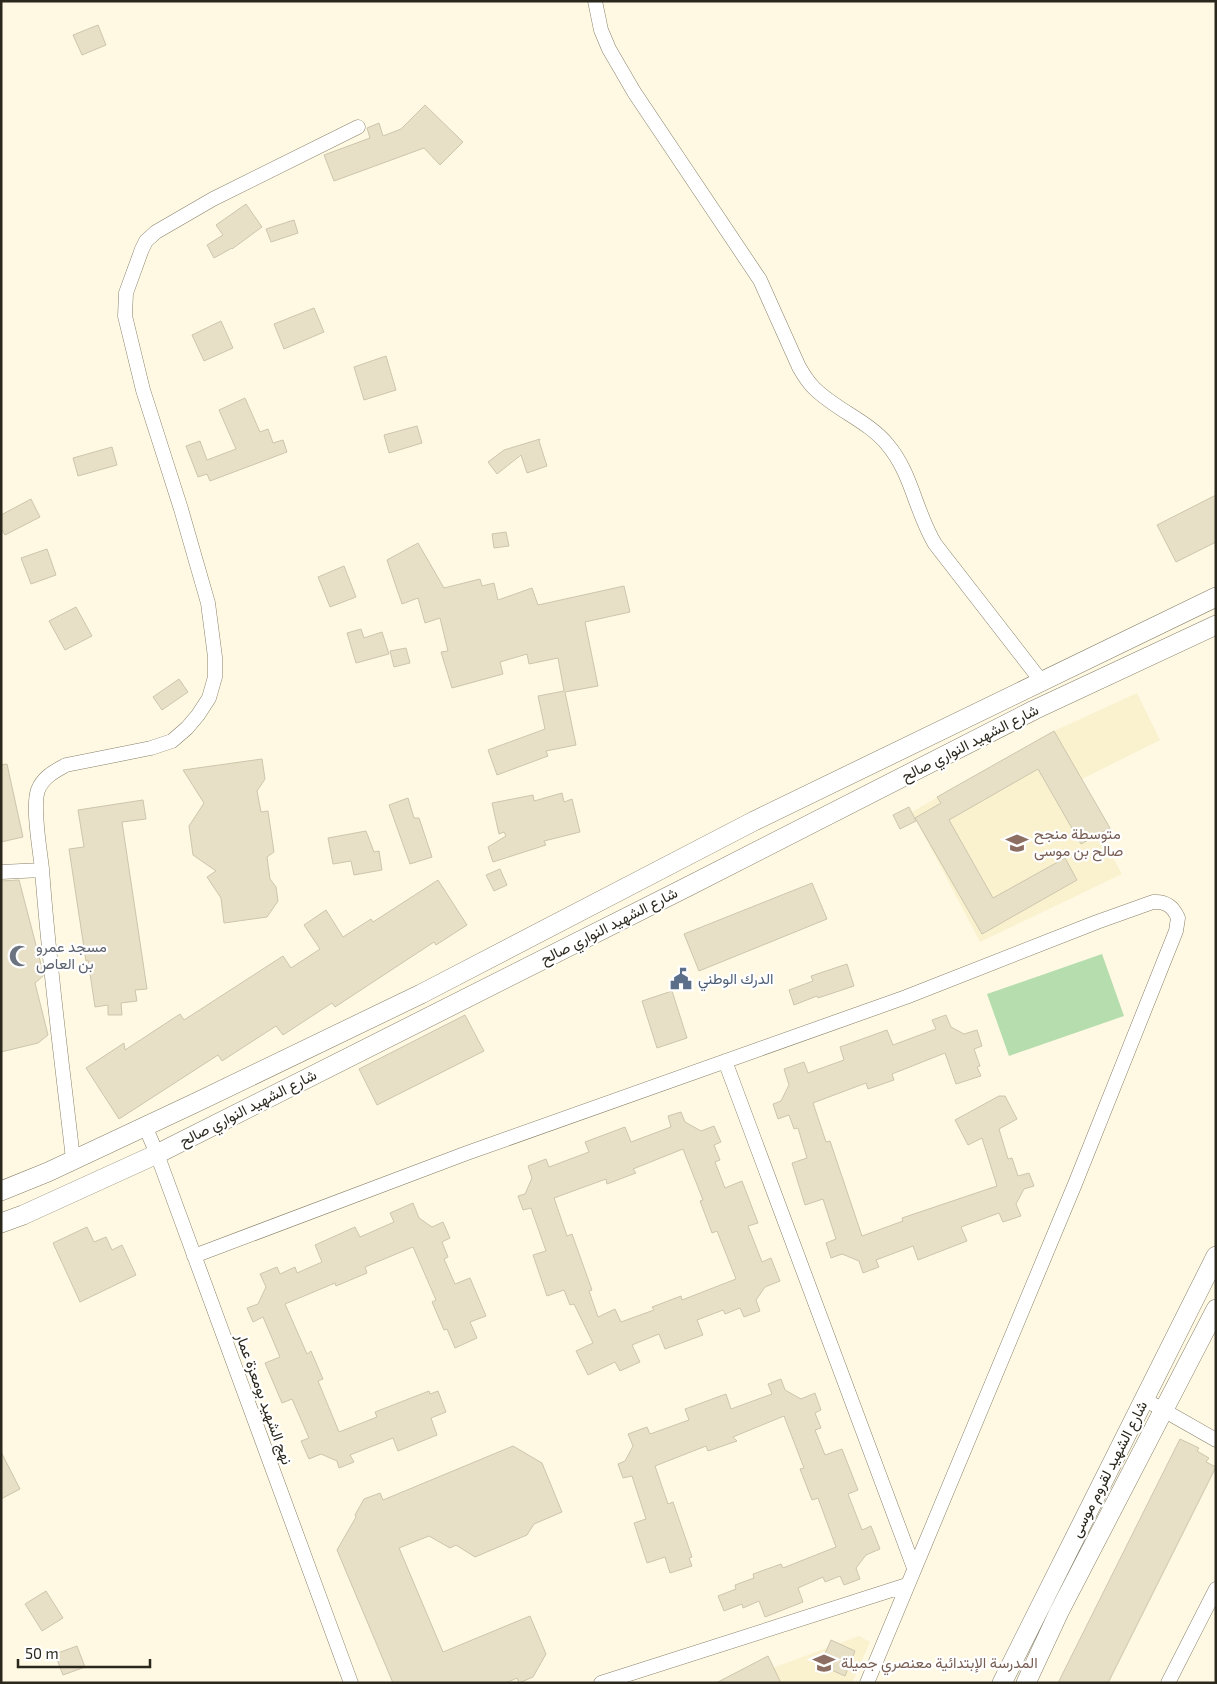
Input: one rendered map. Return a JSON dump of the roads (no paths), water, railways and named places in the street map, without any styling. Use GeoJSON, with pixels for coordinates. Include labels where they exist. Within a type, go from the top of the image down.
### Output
{"type":"FeatureCollection","features":[{"type":"Feature","properties":{"kind":"street"},"geometry":{"type":"LineString","coordinates":[[595,1],[600,30],[609,49],[634,92],[760,280],[806,379],[816,390],[870,428],[891,448],[904,466],[922,520],[935,544],[1042,682]]}},
{"type":"Feature","properties":{"kind":"street"},"geometry":{"type":"LineString","coordinates":[[73,1159],[45,917],[36,802],[38,790],[44,780],[53,772],[66,765],[151,748],[172,741],[198,715],[209,698],[215,677],[215,657],[208,603],[181,509],[143,390],[125,316],[126,293],[146,241],[156,232],[213,199],[358,126]]}},
{"type":"Feature","properties":{"kind":"street","name":"شارع الشهيد النواري صالح"},"geometry":{"type":"LineString","coordinates":[[3,1187],[48,1172],[421,994],[754,822],[1216,597]]}},
{"type":"Feature","properties":{"kind":"street","name":"شارع الشهيد النواري صالح"},"geometry":{"type":"LineString","coordinates":[[1,1223],[157,1154],[670,896],[1034,710],[1216,625]]}},
{"type":"Feature","properties":{"kind":"street"},"geometry":{"type":"LineString","coordinates":[[1,872],[42,870]]}},
{"type":"Feature","properties":{"kind":"street"},"geometry":{"type":"LineString","coordinates":[[194,1256],[467,1153],[906,997],[1096,922],[1153,902],[1161,901],[1171,906],[1178,918],[1176,931],[1075,1184],[867,1683]]}},
{"type":"Feature","properties":{"kind":"street"},"geometry":{"type":"LineString","coordinates":[[725,1062],[914,1568]]}},
{"type":"Feature","properties":{"kind":"street","name":"نهج الشهيد بومعزة عمار"},"geometry":{"type":"LineString","coordinates":[[145,1126],[157,1154],[351,1683]]}},
{"type":"Feature","properties":{"kind":"street","name":"شارع الشهيد لقروم موسى"},"geometry":{"type":"LineString","coordinates":[[1002,1683],[1216,1256]]}},
{"type":"Feature","properties":{"kind":"street","name":"شارع الشهيد لقروم موسى"},"geometry":{"type":"LineString","coordinates":[[1026,1683],[1059,1612],[1216,1309]]}},
{"type":"Feature","properties":{"kind":"street"},"geometry":{"type":"LineString","coordinates":[[1144,1399],[1216,1440]]}},
{"type":"Feature","properties":{"kind":"street"},"geometry":{"type":"LineString","coordinates":[[601,1683],[907,1585]]}},
{"type":"Feature","properties":{"kind":"street"},"geometry":{"type":"LineString","coordinates":[[1168,1683],[1216,1589]]}},
{"type":"Feature","properties":{"kind":"place","name":"متوسطة منجح صالح بن موسى"},"geometry":{"type":"Point","coordinates":[1017,843]}},
{"type":"Feature","properties":{"kind":"place","name":"مسجد عمرو بن العاص"},"geometry":{"type":"Point","coordinates":[20,956]}},
{"type":"Feature","properties":{"kind":"place","name":"الدرك الوطني"},"geometry":{"type":"Point","coordinates":[681,979]}},
{"type":"Feature","properties":{"kind":"place","name":"المدرسة الإبتدائية معنصري جميلة"},"geometry":{"type":"Point","coordinates":[824,1663]}}]}
